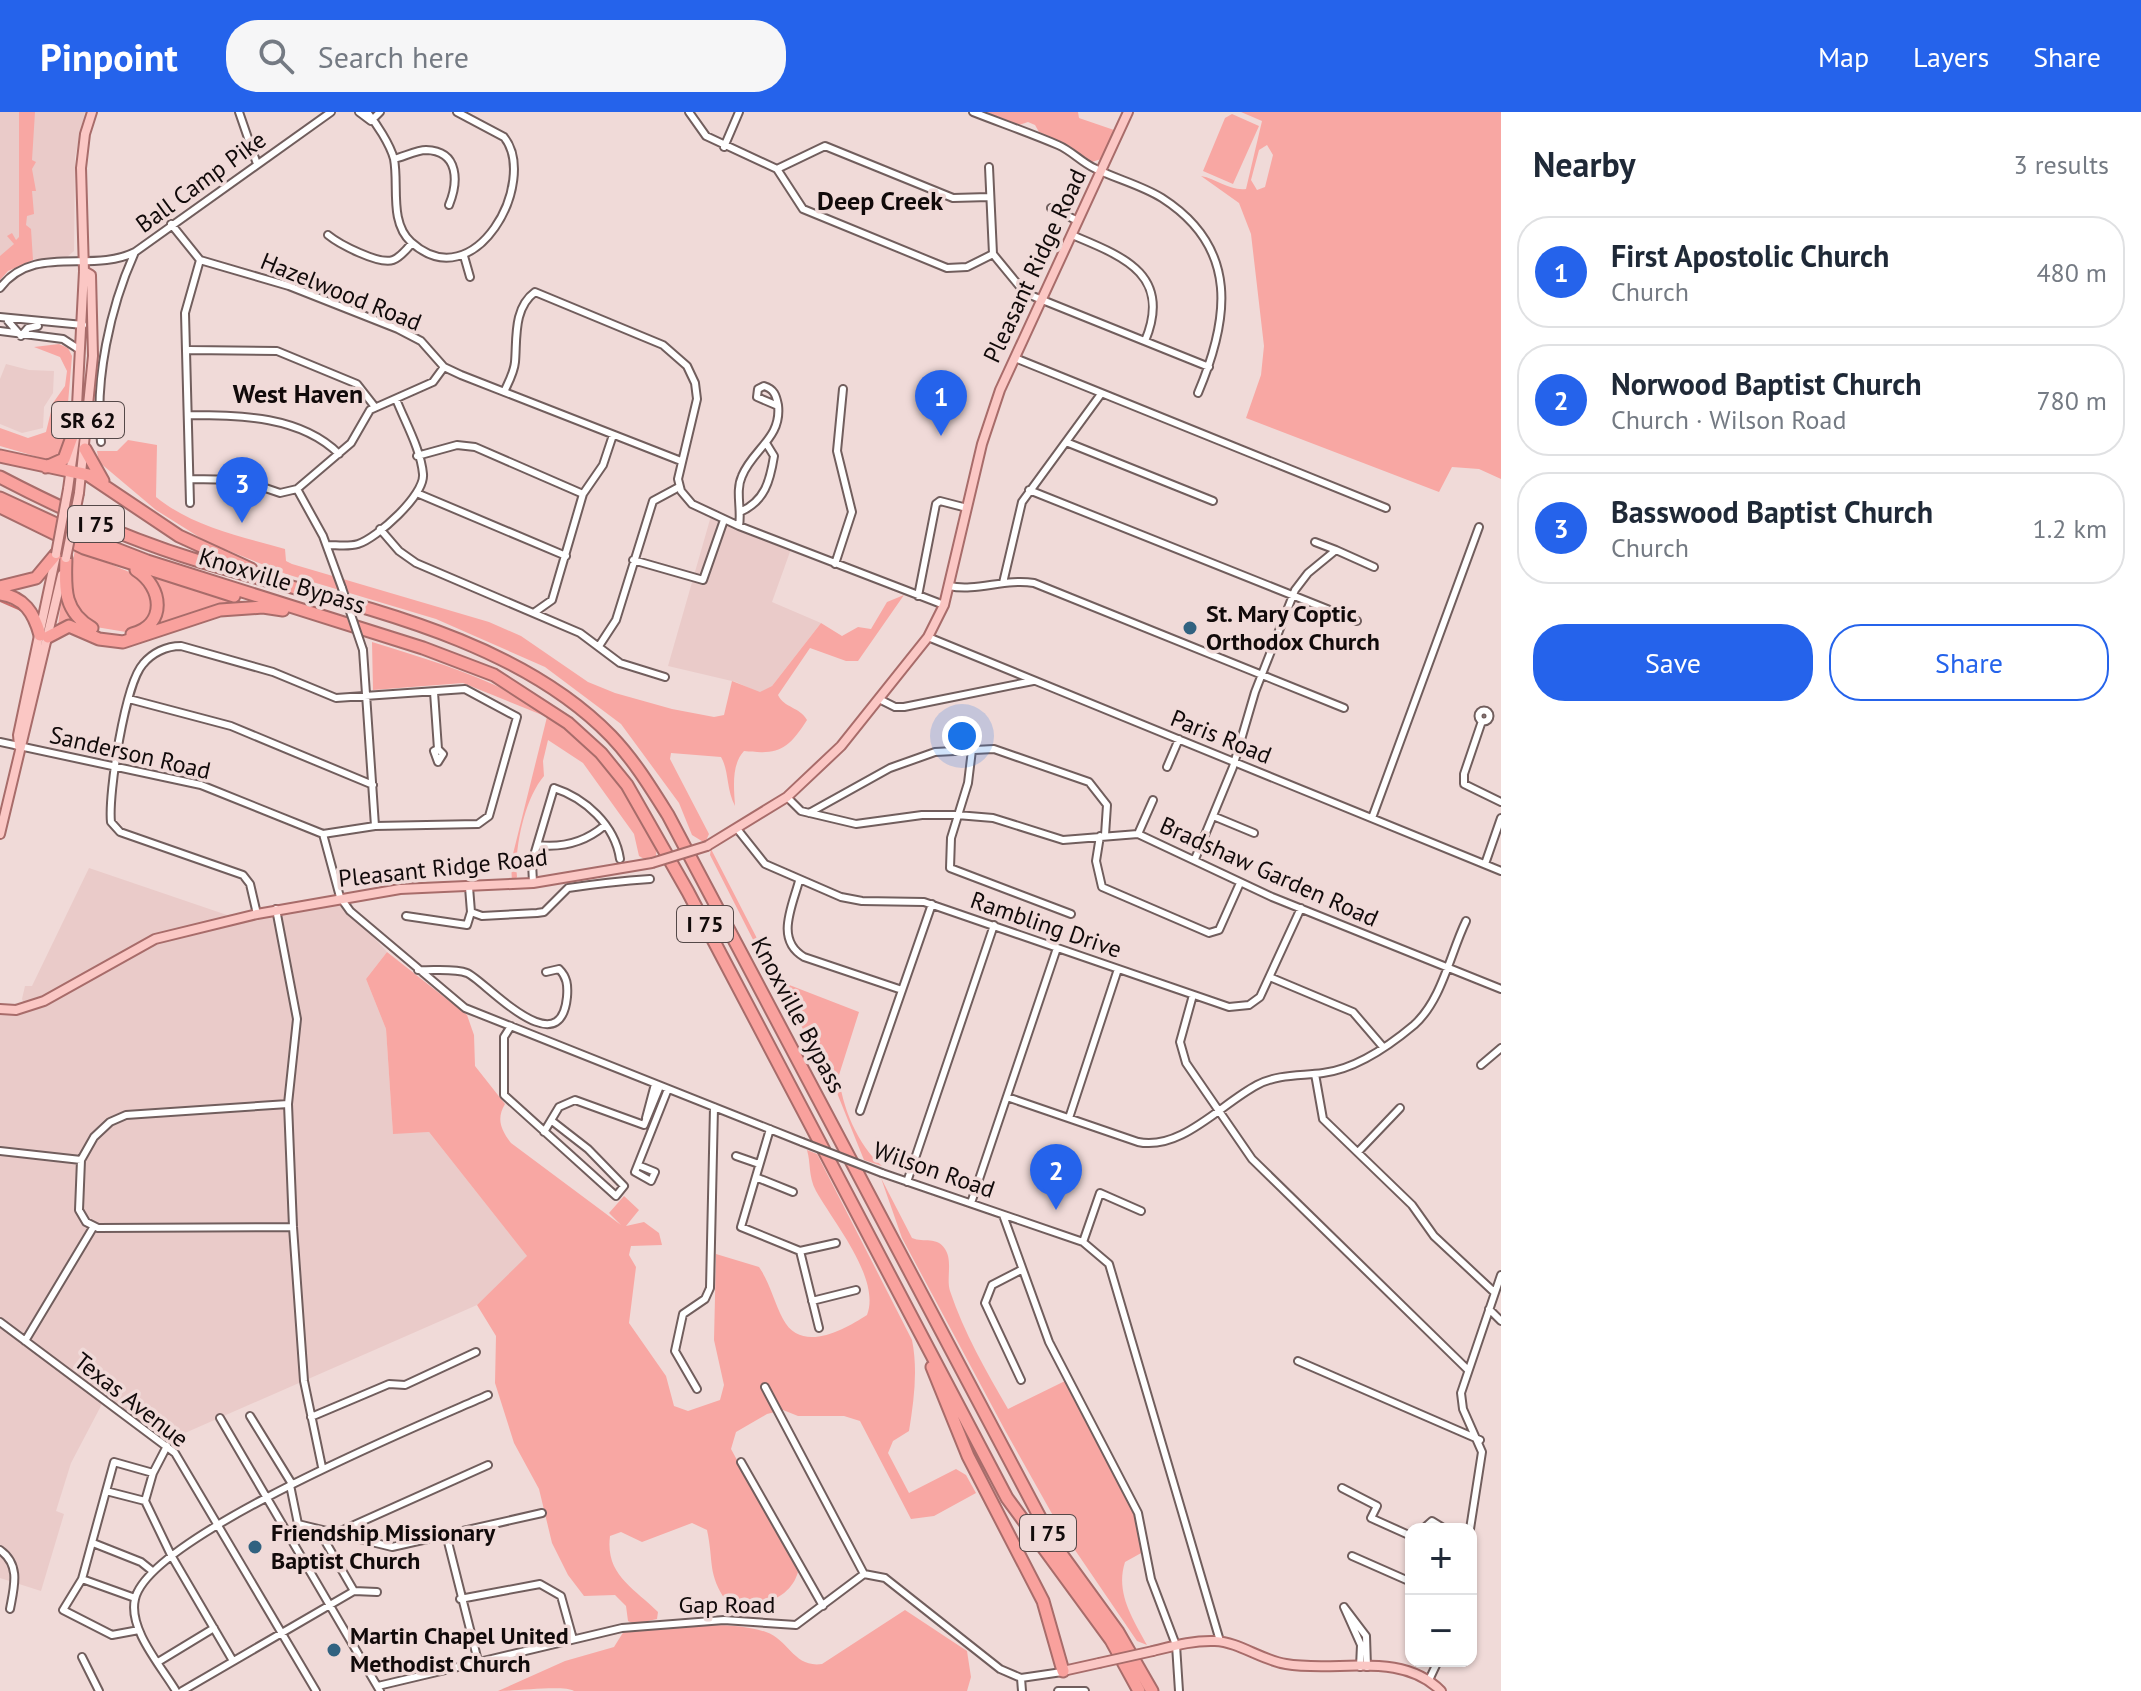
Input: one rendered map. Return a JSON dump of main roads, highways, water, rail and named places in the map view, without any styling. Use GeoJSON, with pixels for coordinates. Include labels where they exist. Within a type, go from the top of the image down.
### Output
{"type":"FeatureCollection","features":[{"type":"Feature","properties":{"kind":"highway"},"geometry":{"type":"LineString","coordinates":[[45,467],[64,459],[77,423]]}},
{"type":"Feature","properties":{"kind":"highway"},"geometry":{"type":"LineString","coordinates":[[85,449],[96,472],[115,492]]}},
{"type":"Feature","properties":{"kind":"highway"},"geometry":{"type":"LineString","coordinates":[[0,456],[76,474],[115,492],[179,536],[299,589]]}},
{"type":"Feature","properties":{"kind":"highway","name":"Knoxville Bypass"},"geometry":{"type":"LineString","coordinates":[[0,477],[92,523],[148,544],[299,589],[500,657],[577,706],[612,736],[641,772],[668,815],[1054,1544],[1118,1632],[1152,1691]]}},
{"type":"Feature","properties":{"kind":"highway","name":"Knoxville Bypass"},"geometry":{"type":"LineString","coordinates":[[0,498],[116,550],[423,648],[494,675],[556,714],[601,753],[627,785],[651,824],[1007,1498],[1111,1640],[1139,1691]]}},
{"type":"Feature","properties":{"kind":"highway"},"geometry":{"type":"LineString","coordinates":[[0,509],[137,571],[150,581],[156,591],[156,617],[144,630],[125,635],[108,634],[77,618],[67,603],[61,556]]}},
{"type":"Feature","properties":{"kind":"highway"},"geometry":{"type":"LineString","coordinates":[[84,548],[197,587],[284,610]]}},
{"type":"Feature","properties":{"kind":"highway"},"geometry":{"type":"LineString","coordinates":[[0,587],[36,578],[61,556]]}},
{"type":"Feature","properties":{"kind":"highway"},"geometry":{"type":"LineString","coordinates":[[0,594],[24,603],[44,636],[69,626],[99,639],[123,642],[220,610],[263,607],[331,619]]}},
{"type":"Feature","properties":{"kind":"highway"},"geometry":{"type":"LineString","coordinates":[[923,1336],[927,1354],[968,1456],[1043,1601],[1063,1671]]}},
{"type":"Feature","properties":{"kind":"main road","name":"SR 62"},"geometry":{"type":"LineString","coordinates":[[0,834],[3,809],[20,746],[18,735],[79,493],[76,474],[77,423],[83,325],[81,278],[84,271],[81,168],[85,134],[92,112]]}},
{"type":"Feature","properties":{"kind":"main road","name":"Pleasant Ridge Road"},"geometry":{"type":"LineString","coordinates":[[0,1009],[16,1010],[44,1001],[155,939],[276,909],[400,889],[533,883],[652,863],[707,846],[738,830],[787,797],[841,746],[881,700],[928,637],[944,605],[989,420],[1128,112]]}},
{"type":"Feature","properties":{"kind":"main road"},"geometry":{"type":"LineString","coordinates":[[84,271],[91,275],[93,348]]}},
{"type":"Feature","properties":{"kind":"main road"},"geometry":{"type":"LineString","coordinates":[[83,325],[89,332],[93,348]]}},
{"type":"Feature","properties":{"kind":"main road","name":"SR 62"},"geometry":{"type":"LineString","coordinates":[[61,556],[68,489],[85,449],[93,348]]}},
{"type":"Feature","properties":{"kind":"main road"},"geometry":{"type":"LineString","coordinates":[[1063,1671],[1176,1645],[1220,1641],[1288,1665],[1404,1670],[1429,1680],[1441,1691]]}},
{"type":"Feature","properties":{"kind":"waterway"},"geometry":{"type":"LineString","coordinates":[[0,601],[21,610]]}},
{"type":"Feature","properties":{"kind":"place","name":"First Apostolic Church"},"geometry":{"type":"Point","coordinates":[941,436]}},
{"type":"Feature","properties":{"kind":"place","name":"Basswood Baptist Church"},"geometry":{"type":"Point","coordinates":[242,523]}},
{"type":"Feature","properties":{"kind":"place","name":"St. Mary Coptic Orthodox Church"},"geometry":{"type":"Point","coordinates":[1190,628]}},
{"type":"Feature","properties":{"kind":"place","name":"Norwood Baptist Church"},"geometry":{"type":"Point","coordinates":[1056,1210]}},
{"type":"Feature","properties":{"kind":"place","name":"Friendship Missionary Baptist Church"},"geometry":{"type":"Point","coordinates":[255,1547]}},
{"type":"Feature","properties":{"kind":"place","name":"Martin Chapel United Methodist Church"},"geometry":{"type":"Point","coordinates":[334,1650]}},
{"type":"Feature","properties":{"kind":"district","name":"Deep Creek"},"geometry":{"type":"Point","coordinates":[880,201]}},
{"type":"Feature","properties":{"kind":"district","name":"West Haven"},"geometry":{"type":"Point","coordinates":[298,394]}}]}
